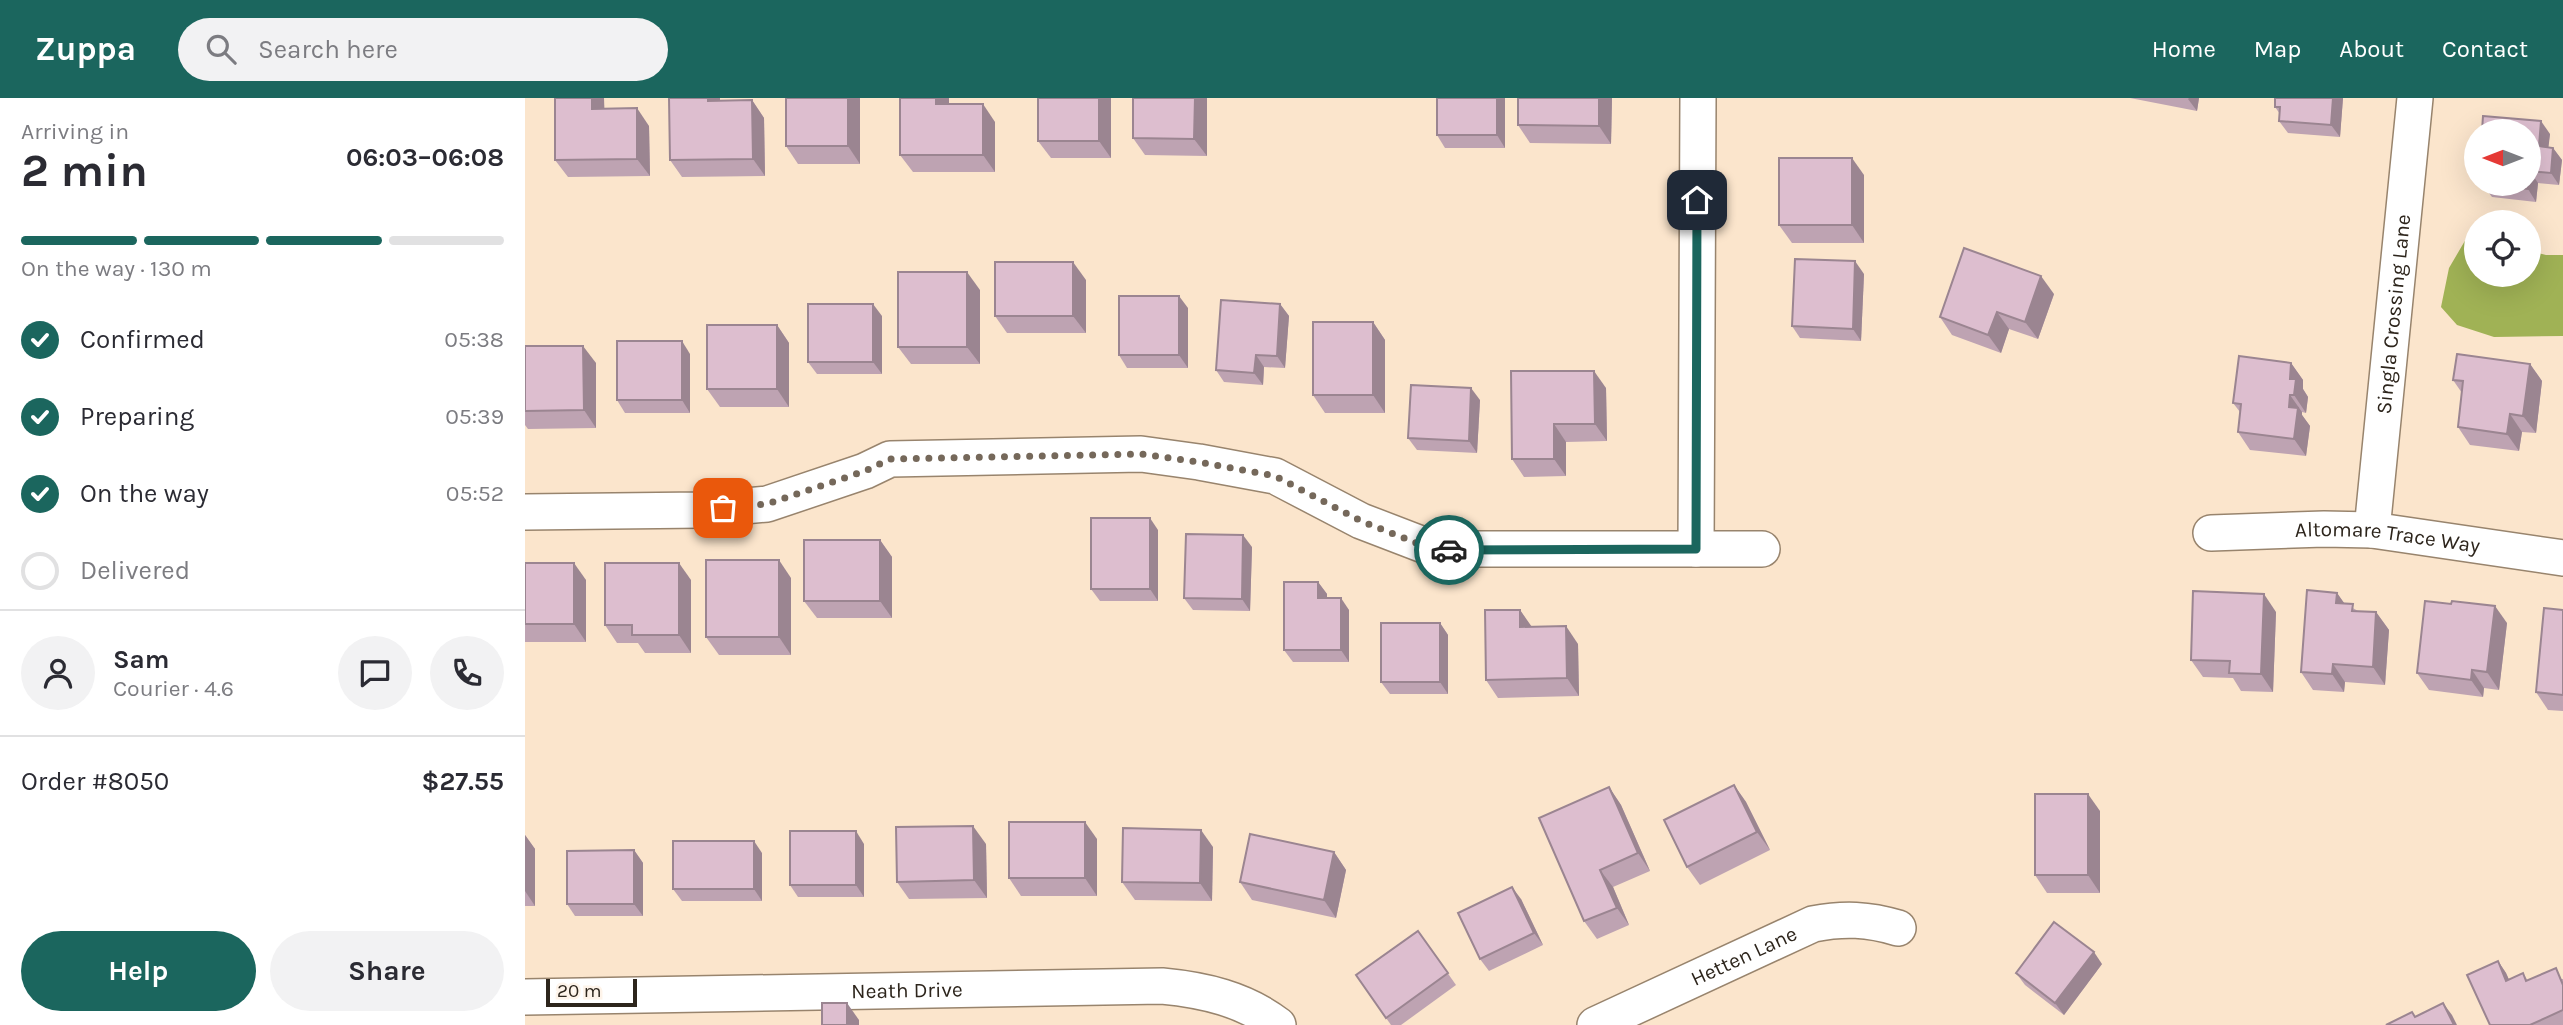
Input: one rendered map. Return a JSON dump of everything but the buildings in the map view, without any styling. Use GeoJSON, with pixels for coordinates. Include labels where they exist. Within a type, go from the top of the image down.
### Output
{"type":"FeatureCollection","features":[{"type":"Feature","properties":{"kind":"street"},"geometry":{"type":"LineString","coordinates":[[1696,549],[1698,98]]}},
{"type":"Feature","properties":{"kind":"street","name":"Singla Crossing Lane"},"geometry":{"type":"LineString","coordinates":[[2372,530],[2415,98]]}},
{"type":"Feature","properties":{"kind":"street"},"geometry":{"type":"LineString","coordinates":[[525,512],[702,510],[767,504],[865,471],[890,459],[1141,454],[1275,476],[1361,521],[1434,550],[1762,549]]}},
{"type":"Feature","properties":{"kind":"street","name":"Altomare Trace Way"},"geometry":{"type":"LineString","coordinates":[[2211,533],[2372,530],[2563,558]]}},
{"type":"Feature","properties":{"kind":"street","name":"Hetten Lane"},"geometry":{"type":"LineString","coordinates":[[1595,1025],[1813,923],[1844,918],[1874,921],[1898,928]]}},
{"type":"Feature","properties":{"kind":"street","name":"Neath Drive"},"geometry":{"type":"LineString","coordinates":[[525,998],[633,1010],[1162,986],[1193,989],[1230,999],[1278,1025]]}},
{"type":"Feature","properties":{"kind":"green space"},"geometry":{"type":"Polygon","coordinates":[[[2464,242],[2464,287],[2541,287],[2541,254],[2563,255],[2563,336],[2494,337],[2457,325],[2441,307],[2449,268],[2464,242]]]}},
{"type":"Feature","properties":{"kind":"way so far"},"geometry":{"type":"LineString","coordinates":[[723,508],[767,504],[865,471],[890,459],[1141,454],[1275,476],[1361,521],[1434,550],[1449,550]]}},
{"type":"Feature","properties":{"kind":"route"},"geometry":{"type":"LineString","coordinates":[[1449,550],[1696,549],[1697,200]]}}]}
